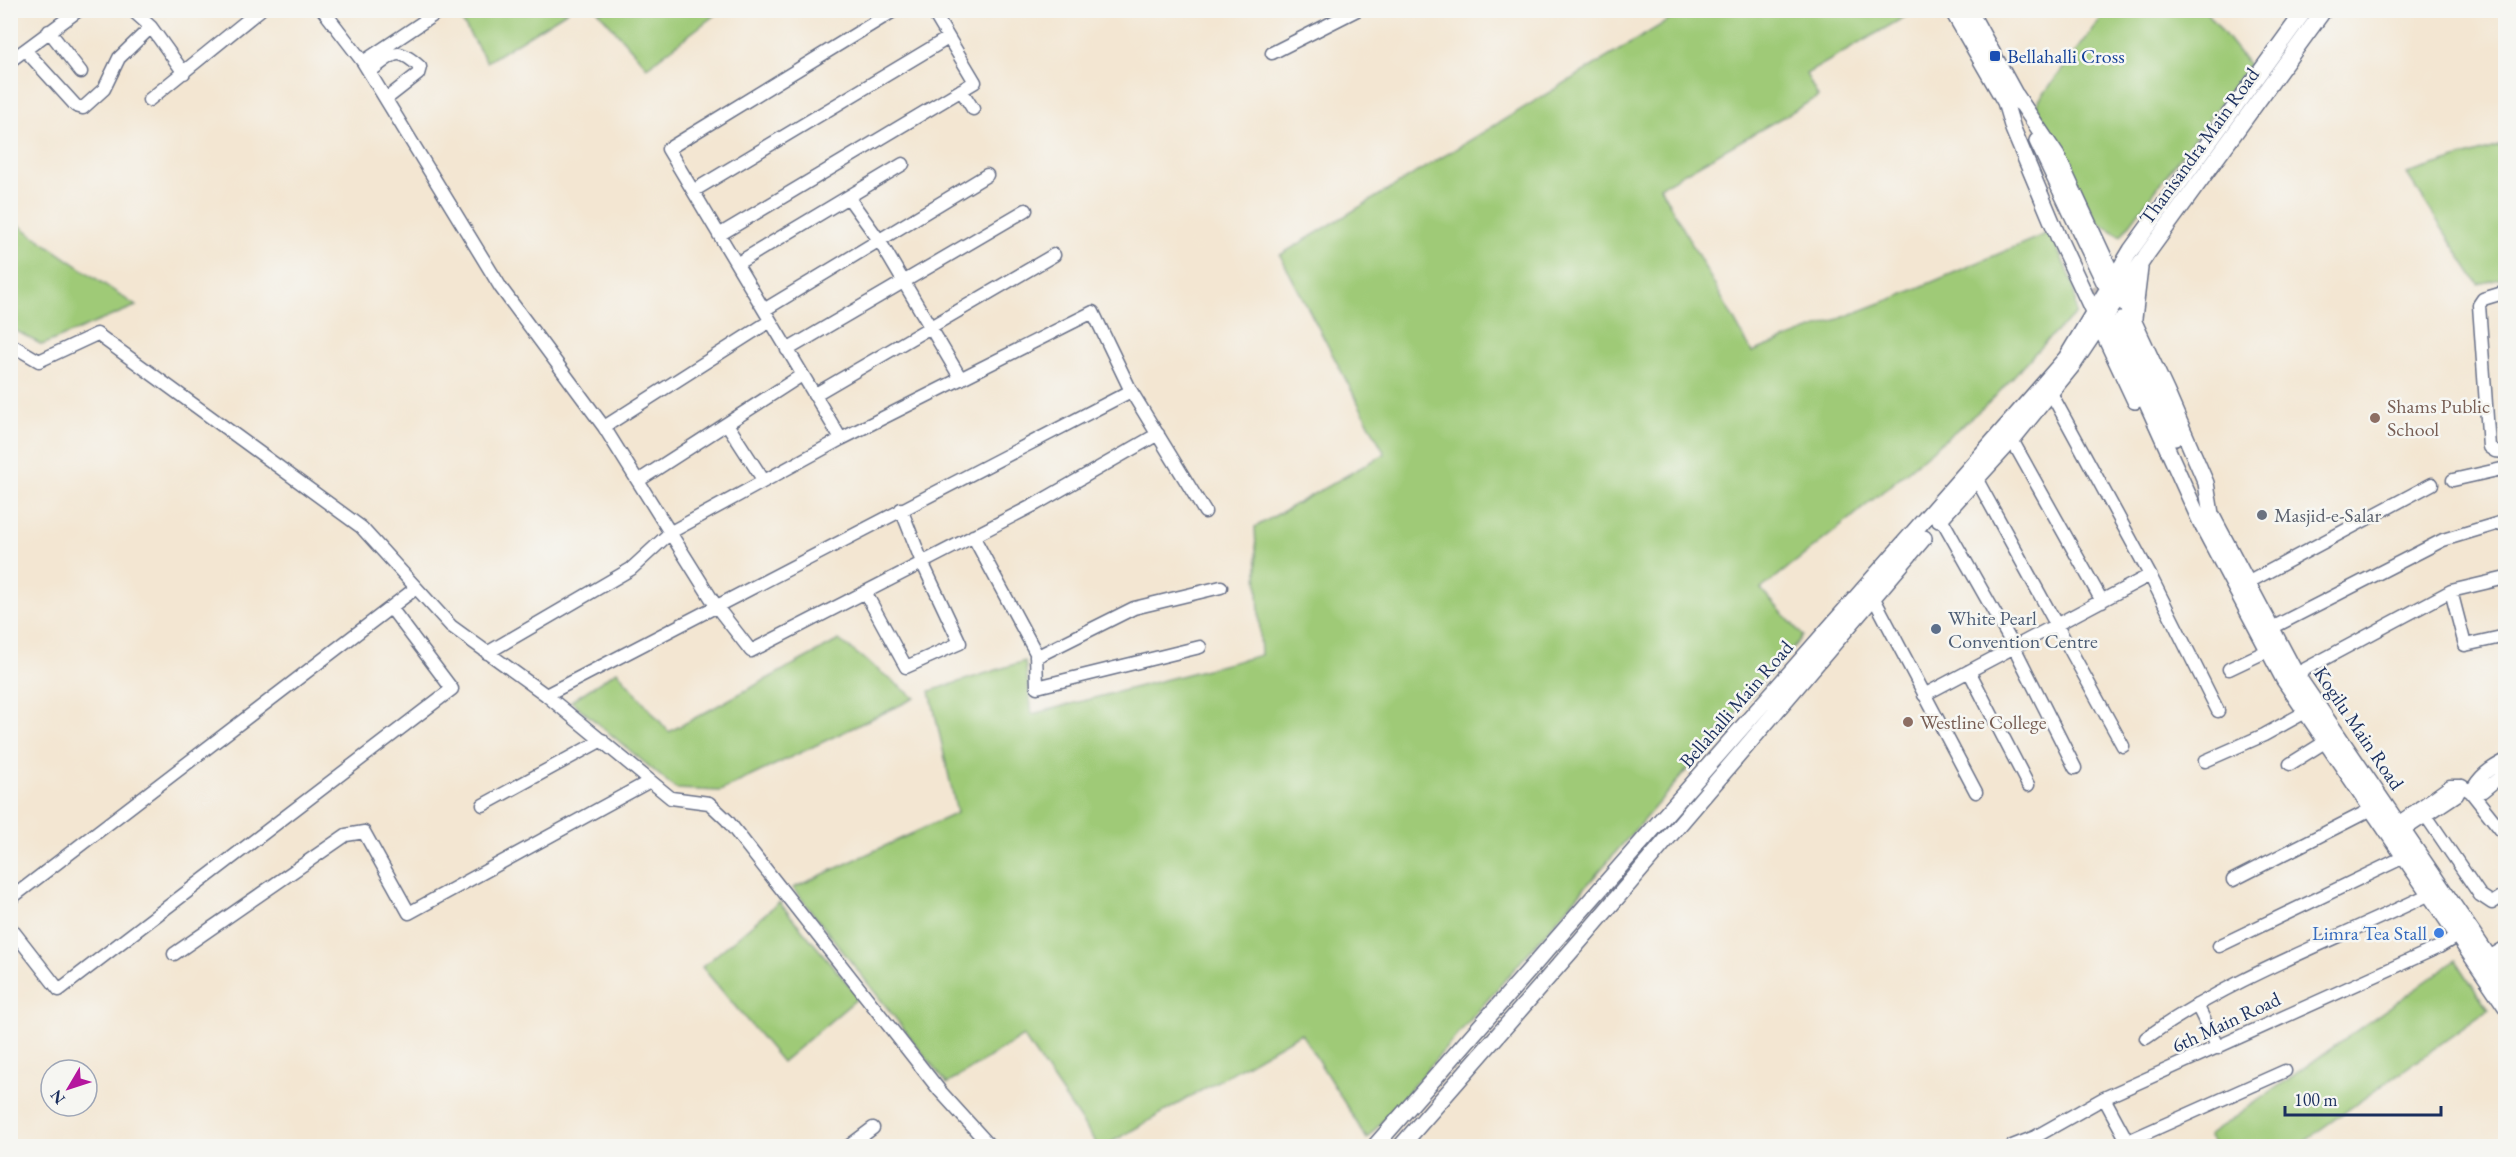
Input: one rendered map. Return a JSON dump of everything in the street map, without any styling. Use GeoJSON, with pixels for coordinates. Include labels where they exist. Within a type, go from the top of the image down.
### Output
{"type":"FeatureCollection","features":[{"type":"Feature","properties":{"kind":"main road"},"geometry":{"type":"LineString","coordinates":[[1952,10],[2010,98],[2046,160],[2103,285],[2112,321],[2206,519]]}},
{"type":"Feature","properties":{"kind":"main road"},"geometry":{"type":"LineString","coordinates":[[1969,10],[2037,162],[2103,285]]}},
{"type":"Feature","properties":{"kind":"main road","name":"Thanisandra Main Road"},"geometry":{"type":"LineString","coordinates":[[2137,255],[2306,10]]}},
{"type":"Feature","properties":{"kind":"main road","name":"Thanisandra Main Road"},"geometry":{"type":"LineString","coordinates":[[2112,321],[2111,308],[2103,285],[2137,255],[2324,10]]}},
{"type":"Feature","properties":{"kind":"main road"},"geometry":{"type":"LineString","coordinates":[[2010,98],[2057,156],[2097,243],[2119,369]]}},
{"type":"Feature","properties":{"kind":"main road"},"geometry":{"type":"LineString","coordinates":[[2097,243],[2110,250],[2137,255],[2137,280],[2112,321]]}},
{"type":"Feature","properties":{"kind":"main road"},"geometry":{"type":"LineString","coordinates":[[2073,346],[2082,317],[2103,285]]}},
{"type":"Feature","properties":{"kind":"main road","name":"Bellahalli Main Road"},"geometry":{"type":"LineString","coordinates":[[2103,285],[2112,321]]}},
{"type":"Feature","properties":{"kind":"main road","name":"Bellahalli Main Road"},"geometry":{"type":"LineString","coordinates":[[1401,1146],[1580,941],[2066,358],[2073,346],[2112,321]]}},
{"type":"Feature","properties":{"kind":"main road","name":"Bellahalli Main Road"},"geometry":{"type":"LineString","coordinates":[[1375,1146],[1870,591],[1977,480],[2112,321]]}},
{"type":"Feature","properties":{"kind":"main road","name":"Kogilu Main Road"},"geometry":{"type":"LineString","coordinates":[[2112,321],[2206,483],[2206,519],[2266,631],[2296,674],[2325,742],[2404,857],[2435,891],[2505,982]]}},
{"type":"Feature","properties":{"kind":"main road"},"geometry":{"type":"LineString","coordinates":[[2073,365],[2086,355],[2097,353],[2113,360],[2177,492],[2206,519]]}},
{"type":"Feature","properties":{"kind":"main road","name":"Kogilu Main Road"},"geometry":{"type":"LineString","coordinates":[[2206,519],[2247,583],[2266,631],[2269,650],[2310,709],[2400,827],[2457,936],[2505,1006]]}},
{"type":"Feature","properties":{"kind":"street"},"geometry":{"type":"LineString","coordinates":[[10,61],[79,10]]}},
{"type":"Feature","properties":{"kind":"street"},"geometry":{"type":"LineString","coordinates":[[132,10],[151,27],[184,73]]}},
{"type":"Feature","properties":{"kind":"street"},"geometry":{"type":"LineString","coordinates":[[149,100],[260,10]]}},
{"type":"Feature","properties":{"kind":"street"},"geometry":{"type":"LineString","coordinates":[[323,10],[366,67],[501,288],[604,427],[716,606],[751,651],[1036,504],[1158,434]]}},
{"type":"Feature","properties":{"kind":"street"},"geometry":{"type":"LineString","coordinates":[[841,439],[668,149],[895,10]]}},
{"type":"Feature","properties":{"kind":"street"},"geometry":{"type":"LineString","coordinates":[[719,235],[975,82],[932,10]]}},
{"type":"Feature","properties":{"kind":"street"},"geometry":{"type":"LineString","coordinates":[[1272,53],[1357,10]]}},
{"type":"Feature","properties":{"kind":"street"},"geometry":{"type":"LineString","coordinates":[[366,67],[439,11]]}},
{"type":"Feature","properties":{"kind":"street"},"geometry":{"type":"LineString","coordinates":[[26,51],[76,106],[83,108],[104,89],[119,58],[151,27]]}},
{"type":"Feature","properties":{"kind":"street"},"geometry":{"type":"LineString","coordinates":[[49,31],[81,72]]}},
{"type":"Feature","properties":{"kind":"street"},"geometry":{"type":"LineString","coordinates":[[693,191],[948,38]]}},
{"type":"Feature","properties":{"kind":"street"},"geometry":{"type":"LineString","coordinates":[[366,67],[401,52],[420,67],[418,74],[386,99]]}},
{"type":"Feature","properties":{"kind":"street"},"geometry":{"type":"LineString","coordinates":[[961,90],[973,109]]}},
{"type":"Feature","properties":{"kind":"street"},"geometry":{"type":"LineString","coordinates":[[742,260],[903,164]]}},
{"type":"Feature","properties":{"kind":"street"},"geometry":{"type":"LineString","coordinates":[[604,427],[879,240],[987,175]]}},
{"type":"Feature","properties":{"kind":"street"},"geometry":{"type":"LineString","coordinates":[[848,197],[879,240],[961,379]]}},
{"type":"Feature","properties":{"kind":"street"},"geometry":{"type":"LineString","coordinates":[[787,350],[1026,210]]}},
{"type":"Feature","properties":{"kind":"street"},"geometry":{"type":"LineString","coordinates":[[814,395],[1054,255]]}},
{"type":"Feature","properties":{"kind":"street"},"geometry":{"type":"LineString","coordinates":[[2505,292],[2483,299],[2480,308],[2490,447],[2495,451],[2505,452]]}},
{"type":"Feature","properties":{"kind":"street"},"geometry":{"type":"LineString","coordinates":[[487,653],[631,569],[671,532],[841,439],[1093,312],[1131,391],[1205,512]]}},
{"type":"Feature","properties":{"kind":"street"},"geometry":{"type":"LineString","coordinates":[[10,344],[39,361],[97,334],[361,527],[451,626],[546,695],[670,798],[709,803],[726,820],[940,1090],[990,1146]]}},
{"type":"Feature","properties":{"kind":"street"},"geometry":{"type":"LineString","coordinates":[[638,481],[802,375]]}},
{"type":"Feature","properties":{"kind":"street"},"geometry":{"type":"LineString","coordinates":[[546,695],[1131,391]]}},
{"type":"Feature","properties":{"kind":"street"},"geometry":{"type":"LineString","coordinates":[[2051,393],[2150,575],[2218,711]]}},
{"type":"Feature","properties":{"kind":"street"},"geometry":{"type":"LineString","coordinates":[[727,424],[764,481]]}},
{"type":"Feature","properties":{"kind":"street"},"geometry":{"type":"LineString","coordinates":[[2012,440],[2102,601]]}},
{"type":"Feature","properties":{"kind":"street"},"geometry":{"type":"LineString","coordinates":[[2453,480],[2505,468]]}},
{"type":"Feature","properties":{"kind":"street"},"geometry":{"type":"LineString","coordinates":[[1977,480],[2123,746]]}},
{"type":"Feature","properties":{"kind":"street"},"geometry":{"type":"LineString","coordinates":[[2247,583],[2432,484]]}},
{"type":"Feature","properties":{"kind":"street"},"geometry":{"type":"LineString","coordinates":[[865,592],[906,667],[960,643],[922,562],[901,509]]}},
{"type":"Feature","properties":{"kind":"street"},"geometry":{"type":"LineString","coordinates":[[1941,518],[2014,647],[2075,768]]}},
{"type":"Feature","properties":{"kind":"street"},"geometry":{"type":"LineString","coordinates":[[2266,631],[2443,540],[2505,521]]}},
{"type":"Feature","properties":{"kind":"street"},"geometry":{"type":"LineString","coordinates":[[973,536],[1035,653],[1036,687],[1200,647]]}},
{"type":"Feature","properties":{"kind":"street"},"geometry":{"type":"LineString","coordinates":[[1924,694],[2150,575]]}},
{"type":"Feature","properties":{"kind":"street"},"geometry":{"type":"LineString","coordinates":[[2296,674],[2451,591],[2505,578]]}},
{"type":"Feature","properties":{"kind":"street"},"geometry":{"type":"LineString","coordinates":[[1036,657],[1134,608],[1221,587]]}},
{"type":"Feature","properties":{"kind":"street"},"geometry":{"type":"LineString","coordinates":[[10,899],[416,588]]}},
{"type":"Feature","properties":{"kind":"street"},"geometry":{"type":"LineString","coordinates":[[1870,591],[1976,792]]}},
{"type":"Feature","properties":{"kind":"street"},"geometry":{"type":"LineString","coordinates":[[2451,591],[2465,645],[2505,636]]}},
{"type":"Feature","properties":{"kind":"street"},"geometry":{"type":"LineString","coordinates":[[10,927],[59,990],[453,688],[391,608]]}},
{"type":"Feature","properties":{"kind":"street"},"geometry":{"type":"LineString","coordinates":[[2229,669],[2269,650]]}},
{"type":"Feature","properties":{"kind":"street"},"geometry":{"type":"LineString","coordinates":[[1969,670],[2028,785]]}},
{"type":"Feature","properties":{"kind":"street"},"geometry":{"type":"LineString","coordinates":[[2205,761],[2264,735],[2310,709]]}},
{"type":"Feature","properties":{"kind":"street"},"geometry":{"type":"LineString","coordinates":[[483,805],[602,741]]}},
{"type":"Feature","properties":{"kind":"street"},"geometry":{"type":"LineString","coordinates":[[2290,764],[2325,742]]}},
{"type":"Feature","properties":{"kind":"street"},"geometry":{"type":"LineString","coordinates":[[2467,789],[2490,769],[2505,760]]}},
{"type":"Feature","properties":{"kind":"street"},"geometry":{"type":"LineString","coordinates":[[2400,827],[2423,811],[2450,786],[2483,791],[2505,772]]}},
{"type":"Feature","properties":{"kind":"street"},"geometry":{"type":"LineString","coordinates":[[174,954],[346,835],[364,832],[409,913],[650,781]]}},
{"type":"Feature","properties":{"kind":"street"},"geometry":{"type":"LineString","coordinates":[[2467,789],[2501,830],[2505,830]]}},
{"type":"Feature","properties":{"kind":"street"},"geometry":{"type":"LineString","coordinates":[[2233,880],[2372,809]]}},
{"type":"Feature","properties":{"kind":"street"},"geometry":{"type":"LineString","coordinates":[[2423,811],[2480,895],[2492,903],[2505,894]]}},
{"type":"Feature","properties":{"kind":"street"},"geometry":{"type":"LineString","coordinates":[[2218,945],[2404,857]]}},
{"type":"Feature","properties":{"kind":"street"},"geometry":{"type":"LineString","coordinates":[[2146,1038],[2176,1016],[2236,985],[2435,891]]}},
{"type":"Feature","properties":{"kind":"street","name":"6th Main Road"},"geometry":{"type":"LineString","coordinates":[[2012,1146],[2037,1142],[2104,1098],[2439,947],[2457,936]]}},
{"type":"Feature","properties":{"kind":"street"},"geometry":{"type":"LineString","coordinates":[[2488,957],[2505,947]]}},
{"type":"Feature","properties":{"kind":"street"},"geometry":{"type":"LineString","coordinates":[[2197,1005],[2218,1048]]}},
{"type":"Feature","properties":{"kind":"street"},"geometry":{"type":"LineString","coordinates":[[2104,1098],[2125,1145],[2284,1071]]}},
{"type":"Feature","properties":{"kind":"street"},"geometry":{"type":"LineString","coordinates":[[849,1146],[873,1128]]}},
{"type":"Feature","properties":{"kind":"green space"},"geometry":{"type":"Polygon","coordinates":[[[455,10],[568,10],[568,11],[487,62],[455,10]]]}},
{"type":"Feature","properties":{"kind":"green space"},"geometry":{"type":"Polygon","coordinates":[[[598,11],[720,11],[647,67],[598,11]]]}},
{"type":"Feature","properties":{"kind":"green space"},"geometry":{"type":"Polygon","coordinates":[[[1684,11],[1915,11],[1806,74],[1818,97],[1660,187],[1752,352],[1899,296],[2050,232],[2074,286],[2076,314],[2045,342],[1991,401],[1845,523],[1761,589],[1803,636],[1367,1139],[1301,1033],[1105,1146],[1098,1146],[1023,1036],[947,1084],[793,888],[957,813],[930,691],[1025,661],[1032,714],[1261,655],[1255,527],[1385,454],[1280,255],[1684,11]]]}},
{"type":"Feature","properties":{"kind":"green space"},"geometry":{"type":"Polygon","coordinates":[[[2107,11],[2206,11],[2249,65],[2121,236],[2097,222],[2036,104],[2107,11]]]}},
{"type":"Feature","properties":{"kind":"green space"},"geometry":{"type":"Polygon","coordinates":[[[2505,144],[2505,278],[2478,284],[2407,174],[2505,144]]]}},
{"type":"Feature","properties":{"kind":"green space"},"geometry":{"type":"Polygon","coordinates":[[[10,220],[136,306],[42,345],[11,328],[10,220]]]}},
{"type":"Feature","properties":{"kind":"green space"},"geometry":{"type":"Polygon","coordinates":[[[839,640],[915,698],[720,791],[676,789],[571,701],[617,671],[669,732],[839,640]]]}},
{"type":"Feature","properties":{"kind":"green space"},"geometry":{"type":"Polygon","coordinates":[[[779,902],[859,997],[782,1062],[702,967],[779,902]]]}},
{"type":"Feature","properties":{"kind":"green space"},"geometry":{"type":"Polygon","coordinates":[[[2456,960],[2488,1010],[2297,1146],[2215,1146],[2208,1136],[2456,960]]]}},
{"type":"Feature","properties":{"kind":"tunnel"},"geometry":{"type":"LineString","coordinates":[[2094,287],[2105,310]]}},
{"type":"Feature","properties":{"kind":"place","name":"Bellahalli Cross"},"geometry":{"type":"Point","coordinates":[1995,56]}},
{"type":"Feature","properties":{"kind":"place","name":"Shams Public School"},"geometry":{"type":"Point","coordinates":[2375,418]}},
{"type":"Feature","properties":{"kind":"place","name":"Masjid-e-Salar"},"geometry":{"type":"Point","coordinates":[2262,515]}},
{"type":"Feature","properties":{"kind":"place","name":"White Pearl Convention Centre"},"geometry":{"type":"Point","coordinates":[1936,629]}},
{"type":"Feature","properties":{"kind":"place","name":"Westline College"},"geometry":{"type":"Point","coordinates":[1908,722]}},
{"type":"Feature","properties":{"kind":"place","name":"Limra Tea Stall"},"geometry":{"type":"Point","coordinates":[2439,933]}}]}
